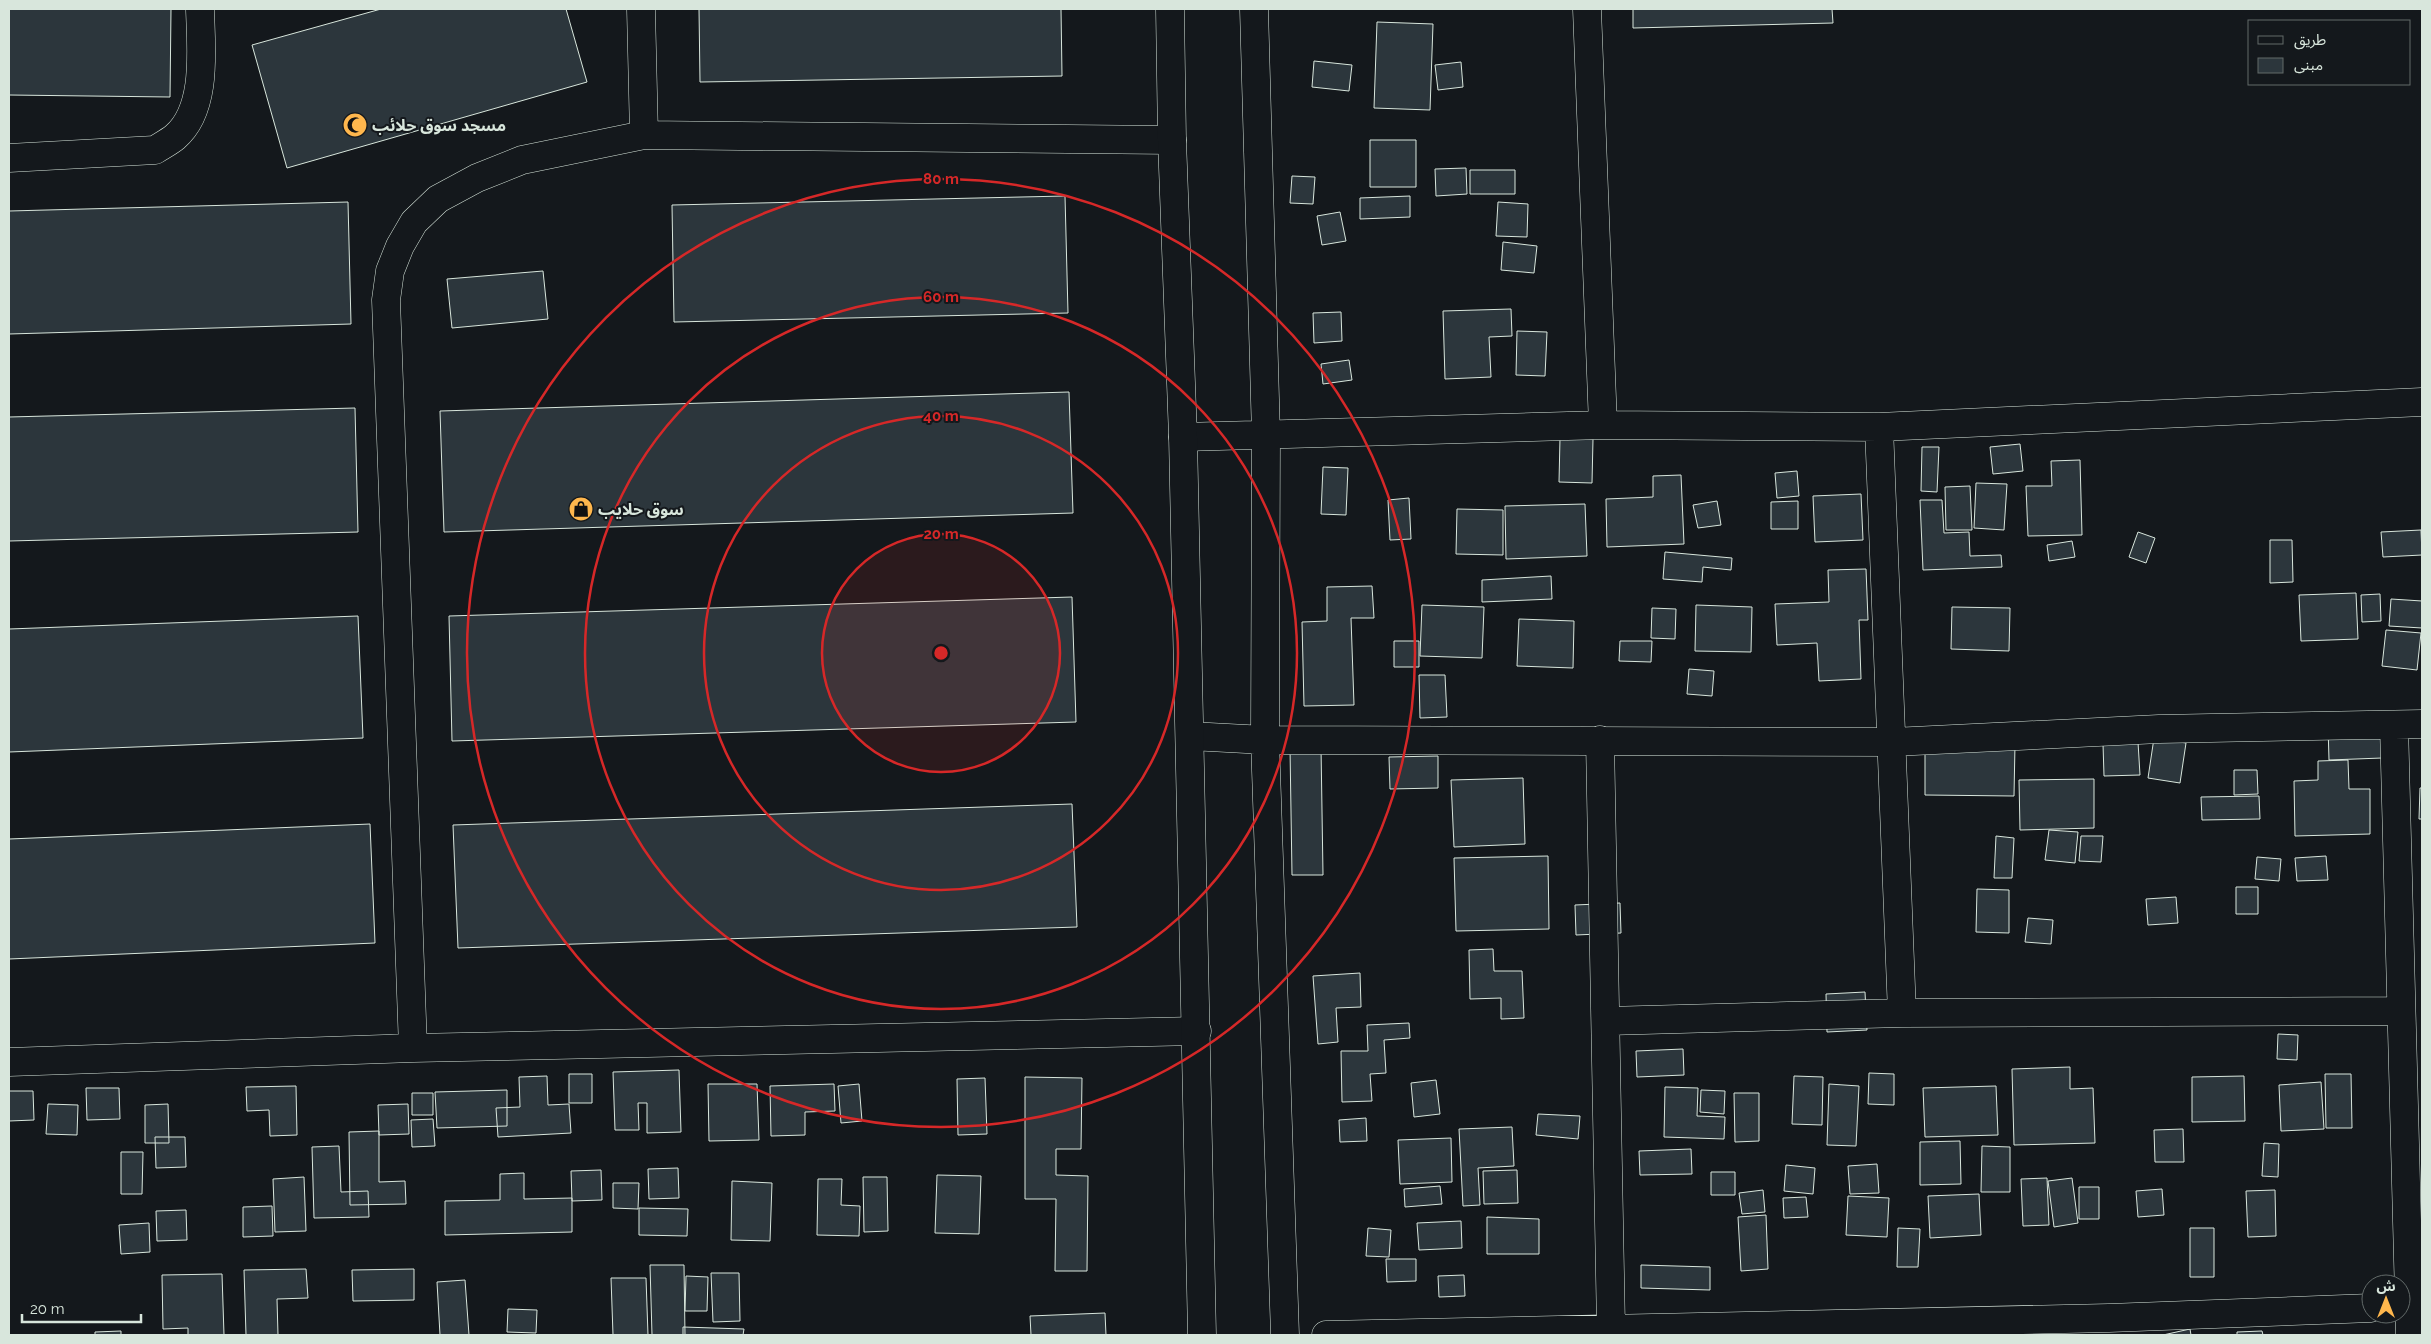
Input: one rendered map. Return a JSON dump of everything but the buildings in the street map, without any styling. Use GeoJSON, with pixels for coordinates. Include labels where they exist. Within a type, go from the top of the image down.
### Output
{"type":"FeatureCollection","features":[{"type":"Feature","properties":{"kind":"street"},"geometry":{"type":"LineString","coordinates":[[9,158],[155,150],[175,137],[191,117],[201,75],[200,9]]}},
{"type":"Feature","properties":{"kind":"street"},"geometry":{"type":"LineString","coordinates":[[641,9],[644,135]]}},
{"type":"Feature","properties":{"kind":"street"},"geometry":{"type":"LineString","coordinates":[[1170,9],[1172,140],[1184,437],[1202,1335]]}},
{"type":"Feature","properties":{"kind":"street"},"geometry":{"type":"LineString","coordinates":[[1254,9],[1266,435],[1265,740],[1285,1335]]}},
{"type":"Feature","properties":{"kind":"street"},"geometry":{"type":"LineString","coordinates":[[1587,9],[1603,425]]}},
{"type":"Feature","properties":{"kind":"street"},"geometry":{"type":"LineString","coordinates":[[413,1048],[386,300],[390,271],[400,246],[414,222],[438,199],[477,178],[522,160],[644,135],[1172,140]]}},
{"type":"Feature","properties":{"kind":"street"},"geometry":{"type":"LineString","coordinates":[[1184,437],[1603,425],[1879,427],[2422,402]]}},
{"type":"Feature","properties":{"kind":"street"},"geometry":{"type":"LineString","coordinates":[[1879,427],[1893,742],[1902,1013]]}},
{"type":"Feature","properties":{"kind":"street"},"geometry":{"type":"LineString","coordinates":[[1190,736],[1265,740],[1893,742],[2159,729],[2422,724]]}},
{"type":"Feature","properties":{"kind":"street"},"geometry":{"type":"LineString","coordinates":[[2394,725],[2410,1274]]}},
{"type":"Feature","properties":{"kind":"street"},"geometry":{"type":"LineString","coordinates":[[1600,740],[1607,1021],[1611,1328]]}},
{"type":"Feature","properties":{"kind":"street"},"geometry":{"type":"LineString","coordinates":[[1607,1021],[1902,1013],[2401,1011]]}},
{"type":"Feature","properties":{"kind":"street"},"geometry":{"type":"LineString","coordinates":[[9,1062],[413,1048],[1197,1031]]}},
{"type":"Feature","properties":{"kind":"street"},"geometry":{"type":"LineString","coordinates":[[1326,1335],[1611,1328],[2109,1327],[2361,1309]]}},
{"type":"Feature","properties":{"kind":"place","name":"مسجد سوق حلائب"},"geometry":{"type":"Point","coordinates":[355,125]}},
{"type":"Feature","properties":{"kind":"place","name":"سوق حلايب"},"geometry":{"type":"Point","coordinates":[581,509]}}]}
